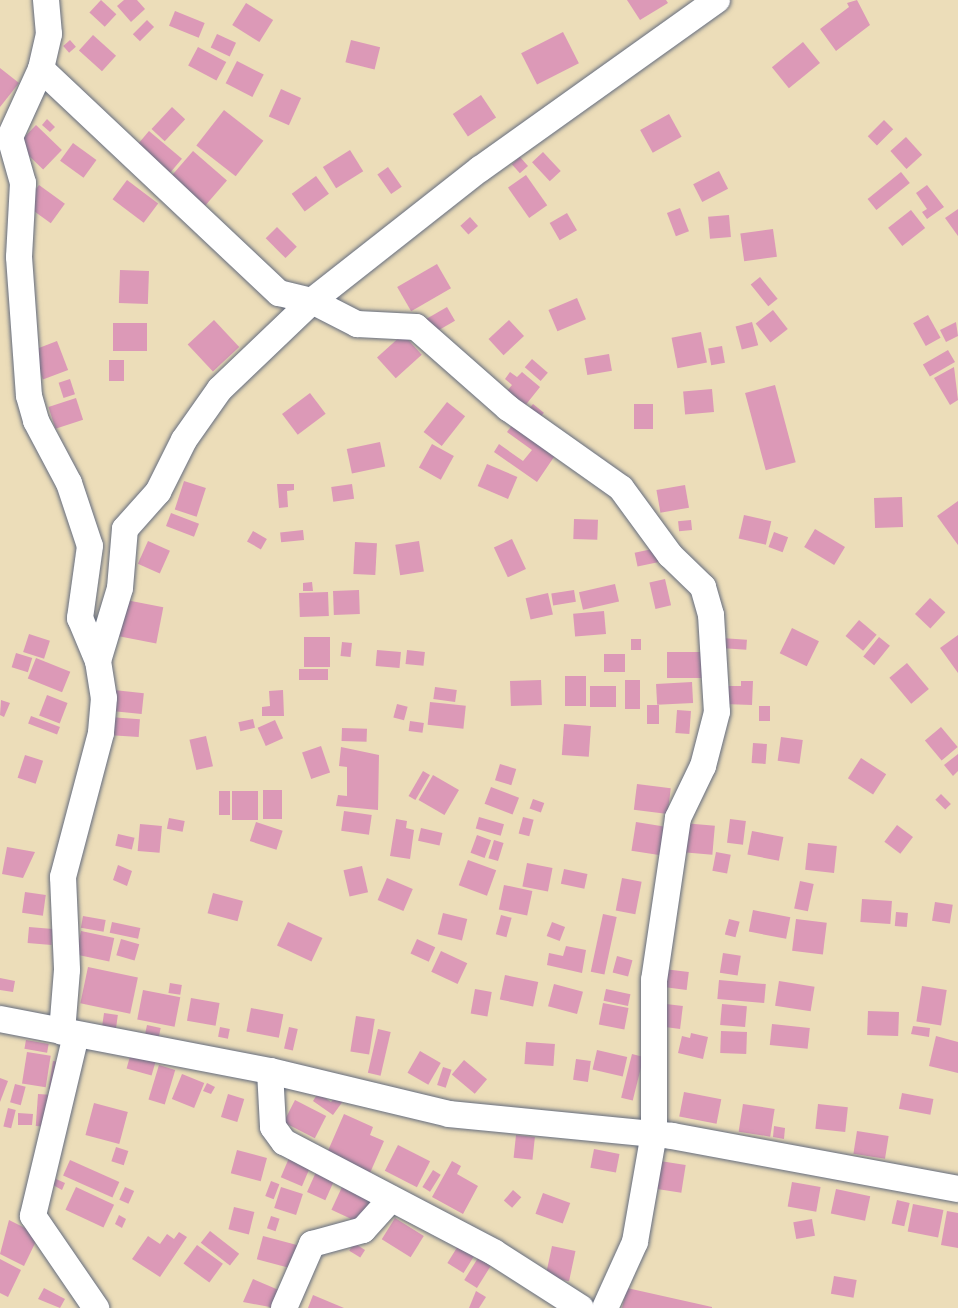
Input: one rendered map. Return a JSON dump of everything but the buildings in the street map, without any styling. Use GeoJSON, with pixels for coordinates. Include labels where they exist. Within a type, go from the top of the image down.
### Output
{"type":"FeatureCollection","features":[{"type":"Feature","properties":{"kind":"street"},"geometry":{"type":"LineString","coordinates":[[46,0],[49,34],[41,69],[10,137],[23,183],[10,254],[31,410],[69,483],[90,546],[80,618],[98,661]]}},
{"type":"Feature","properties":{"kind":"street"},"geometry":{"type":"LineString","coordinates":[[96,1308],[33,1216],[69,1034],[61,892],[101,733],[98,661],[120,588],[125,529],[158,492],[184,440],[220,389],[312,301],[480,169],[717,0]]}},
{"type":"Feature","properties":{"kind":"street"},"geometry":{"type":"LineString","coordinates":[[41,69],[279,293],[312,301],[357,324],[416,327],[508,408],[621,488],[670,555],[703,587],[711,615],[717,712],[703,766],[678,818],[668,870],[654,980],[654,1133],[635,1242],[605,1308]]}},
{"type":"Feature","properties":{"kind":"street"},"geometry":{"type":"LineString","coordinates":[[0,1019],[270,1071],[473,1118],[654,1133],[958,1189]]}},
{"type":"Feature","properties":{"kind":"street"},"geometry":{"type":"LineString","coordinates":[[270,1071],[276,1134],[495,1253],[581,1308]]}},
{"type":"Feature","properties":{"kind":"street"},"geometry":{"type":"LineString","coordinates":[[284,1308],[312,1244],[363,1230],[391,1199]]}}]}
